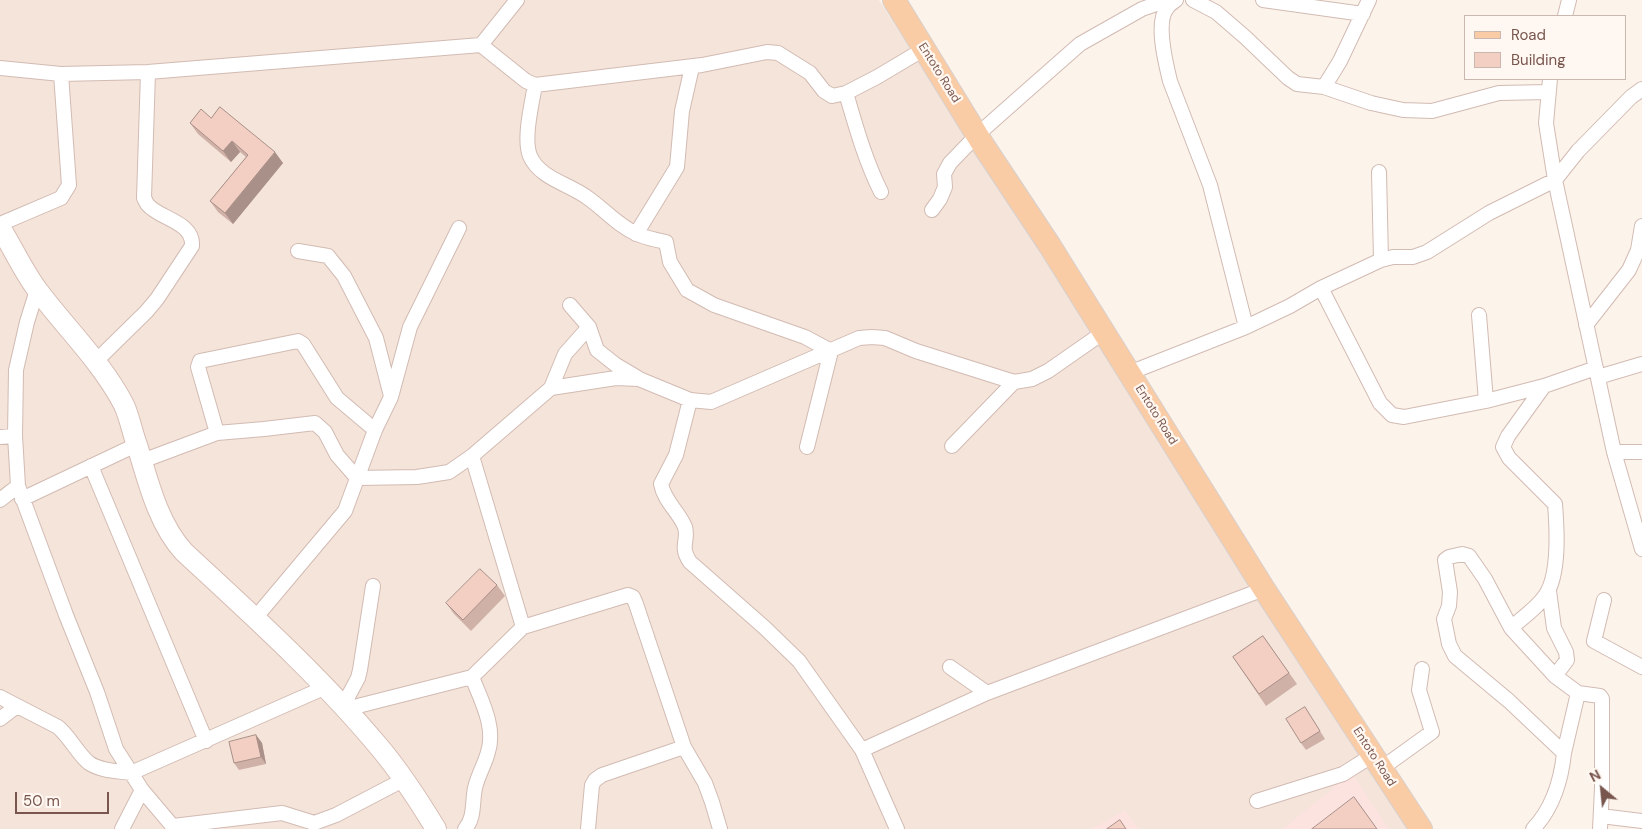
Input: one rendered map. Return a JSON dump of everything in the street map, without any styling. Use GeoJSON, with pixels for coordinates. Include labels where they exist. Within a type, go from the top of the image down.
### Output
{"type":"FeatureCollection","features":[{"type":"Feature","properties":{"kind":"main road","name":"Entoto Road"},"geometry":{"type":"LineString","coordinates":[[894,0],[1264,589],[1420,829]]}},
{"type":"Feature","properties":{"kind":"street"},"geometry":{"type":"LineString","coordinates":[[481,45],[517,0]]}},
{"type":"Feature","properties":{"kind":"street"},"geometry":{"type":"LineString","coordinates":[[932,210],[940,199],[945,187],[946,168],[978,135],[1080,44],[1142,9],[1168,0]]}},
{"type":"Feature","properties":{"kind":"street"},"geometry":{"type":"LineString","coordinates":[[1176,0],[1166,8],[1163,17],[1162,32],[1168,74],[1210,185],[1246,327]]}},
{"type":"Feature","properties":{"kind":"street"},"geometry":{"type":"LineString","coordinates":[[1193,0],[1216,12],[1297,84],[1324,87],[1371,103],[1403,110],[1432,111],[1499,93],[1549,86],[1546,123],[1555,180],[1614,452],[1642,549]]}},
{"type":"Feature","properties":{"kind":"street"},"geometry":{"type":"LineString","coordinates":[[1263,0],[1363,14]]}},
{"type":"Feature","properties":{"kind":"street"},"geometry":{"type":"LineString","coordinates":[[1324,87],[1340,61],[1370,0]]}},
{"type":"Feature","properties":{"kind":"street"},"geometry":{"type":"LineString","coordinates":[[1565,15],[1569,0]]}},
{"type":"Feature","properties":{"kind":"street"},"geometry":{"type":"LineString","coordinates":[[0,68],[61,74],[148,72],[481,45],[526,82],[535,85],[692,67],[754,53],[778,52],[810,73],[824,91],[832,96],[846,93],[924,49]]}},
{"type":"Feature","properties":{"kind":"street"},"geometry":{"type":"LineString","coordinates":[[636,234],[677,167],[682,111],[692,67]]}},
{"type":"Feature","properties":{"kind":"street"},"geometry":{"type":"LineString","coordinates":[[95,362],[157,299],[192,246],[190,234],[177,222],[148,206],[144,198],[148,72]]}},
{"type":"Feature","properties":{"kind":"street"},"geometry":{"type":"LineString","coordinates":[[61,74],[69,185],[61,198],[0,226],[37,290],[95,362],[123,404],[161,513],[174,541],[326,687],[381,749],[436,829]]}},
{"type":"Feature","properties":{"kind":"street"},"geometry":{"type":"LineString","coordinates":[[535,85],[528,128],[530,155],[536,165],[552,178],[588,198],[607,215],[636,234],[666,242],[670,262],[687,290],[714,305],[805,336],[831,351]]}},
{"type":"Feature","properties":{"kind":"street"},"geometry":{"type":"LineString","coordinates":[[1129,373],[1246,327],[1290,306],[1321,288],[1381,260],[1393,257],[1413,257],[1427,252],[1489,213],[1555,180],[1578,151],[1631,97],[1642,89]]}},
{"type":"Feature","properties":{"kind":"street"},"geometry":{"type":"LineString","coordinates":[[846,93],[871,172],[881,192]]}},
{"type":"Feature","properties":{"kind":"street"},"geometry":{"type":"LineString","coordinates":[[1380,172],[1381,260]]}},
{"type":"Feature","properties":{"kind":"street"},"geometry":{"type":"LineString","coordinates":[[1586,325],[1629,270],[1638,250],[1642,226]]}},
{"type":"Feature","properties":{"kind":"street"},"geometry":{"type":"LineString","coordinates":[[256,618],[345,511],[375,430],[391,397],[410,327],[459,228]]}},
{"type":"Feature","properties":{"kind":"street"},"geometry":{"type":"LineString","coordinates":[[298,251],[328,256],[344,276],[376,338],[391,397]]}},
{"type":"Feature","properties":{"kind":"street"},"geometry":{"type":"LineString","coordinates":[[1321,288],[1380,403],[1392,414],[1404,417],[1486,401],[1597,372],[1642,364]]}},
{"type":"Feature","properties":{"kind":"street"},"geometry":{"type":"LineString","coordinates":[[37,290],[26,322],[18,360],[15,436],[20,493],[97,692],[116,749],[142,790],[174,828],[282,813],[314,822],[336,815],[403,780]]}},
{"type":"Feature","properties":{"kind":"street"},"geometry":{"type":"LineString","coordinates":[[570,305],[589,327],[596,350],[616,365],[638,378],[690,400],[711,402],[859,338],[885,338],[916,351],[1014,382],[1048,372],[1104,332]]}},
{"type":"Feature","properties":{"kind":"street"},"geometry":{"type":"LineString","coordinates":[[1479,314],[1486,401]]}},
{"type":"Feature","properties":{"kind":"street"},"geometry":{"type":"LineString","coordinates":[[357,478],[417,477],[449,472],[472,456],[551,388],[565,354],[589,327]]}},
{"type":"Feature","properties":{"kind":"street"},"geometry":{"type":"LineString","coordinates":[[217,433],[198,367],[200,361],[298,341],[303,344],[338,398],[375,430]]}},
{"type":"Feature","properties":{"kind":"street"},"geometry":{"type":"LineString","coordinates":[[807,447],[831,351]]}},
{"type":"Feature","properties":{"kind":"street"},"geometry":{"type":"LineString","coordinates":[[551,388],[616,378],[638,378]]}},
{"type":"Feature","properties":{"kind":"street"},"geometry":{"type":"LineString","coordinates":[[952,446],[1014,382]]}},
{"type":"Feature","properties":{"kind":"street"},"geometry":{"type":"LineString","coordinates":[[1544,386],[1508,436],[1503,447],[1508,458],[1554,504],[1557,556],[1549,591],[1554,628],[1566,652],[1567,660],[1555,676]]}},
{"type":"Feature","properties":{"kind":"street"},"geometry":{"type":"LineString","coordinates":[[690,400],[674,460],[661,484],[666,497],[685,527],[684,546],[686,556],[690,562],[765,628],[799,661],[862,750],[897,829]]}},
{"type":"Feature","properties":{"kind":"street"},"geometry":{"type":"LineString","coordinates":[[0,500],[91,466],[217,433],[264,430],[315,423],[325,432],[337,454],[357,478]]}},
{"type":"Feature","properties":{"kind":"street"},"geometry":{"type":"LineString","coordinates":[[0,437],[15,436]]}},
{"type":"Feature","properties":{"kind":"street"},"geometry":{"type":"LineString","coordinates":[[1614,452],[1642,452]]}},
{"type":"Feature","properties":{"kind":"street"},"geometry":{"type":"LineString","coordinates":[[472,456],[523,627]]}},
{"type":"Feature","properties":{"kind":"street"},"geometry":{"type":"LineString","coordinates":[[91,466],[206,741]]}},
{"type":"Feature","properties":{"kind":"street"},"geometry":{"type":"LineString","coordinates":[[1564,753],[1509,701],[1455,656],[1449,644],[1444,619],[1449,606],[1450,592],[1445,560],[1449,557],[1462,554],[1469,556],[1485,579],[1510,628],[1555,676],[1578,693],[1600,696],[1602,699],[1600,822],[1642,821]]}},
{"type":"Feature","properties":{"kind":"street"},"geometry":{"type":"LineString","coordinates":[[344,708],[360,670],[373,586]]}},
{"type":"Feature","properties":{"kind":"street"},"geometry":{"type":"LineString","coordinates":[[862,750],[987,693],[1264,589]]}},
{"type":"Feature","properties":{"kind":"street"},"geometry":{"type":"LineString","coordinates":[[1510,628],[1544,598],[1549,591]]}},
{"type":"Feature","properties":{"kind":"street"},"geometry":{"type":"LineString","coordinates":[[344,708],[472,677],[523,627],[628,595],[633,597],[684,747],[705,783],[720,829]]}},
{"type":"Feature","properties":{"kind":"street"},"geometry":{"type":"LineString","coordinates":[[1604,600],[1594,642],[1642,667]]}},
{"type":"Feature","properties":{"kind":"street"},"geometry":{"type":"LineString","coordinates":[[950,666],[987,693]]}},
{"type":"Feature","properties":{"kind":"street"},"geometry":{"type":"LineString","coordinates":[[1257,801],[1377,762],[1432,732],[1419,690],[1422,668]]}},
{"type":"Feature","properties":{"kind":"street"},"geometry":{"type":"LineString","coordinates":[[465,829],[472,813],[475,789],[490,745],[489,722],[472,677]]}},
{"type":"Feature","properties":{"kind":"street"},"geometry":{"type":"LineString","coordinates":[[0,697],[58,727],[66,733],[90,763],[105,770],[131,773],[326,687]]}},
{"type":"Feature","properties":{"kind":"street"},"geometry":{"type":"LineString","coordinates":[[1533,829],[1551,804],[1562,776],[1564,753],[1578,693]]}},
{"type":"Feature","properties":{"kind":"street"},"geometry":{"type":"LineString","coordinates":[[0,719],[17,706]]}},
{"type":"Feature","properties":{"kind":"street"},"geometry":{"type":"LineString","coordinates":[[588,829],[592,785],[595,780],[602,775],[684,747]]}},
{"type":"Feature","properties":{"kind":"street"},"geometry":{"type":"LineString","coordinates":[[122,829],[142,790]]}},
{"type":"Feature","properties":{"kind":"shaded area"},"geometry":{"type":"Polygon","coordinates":[[[0,0],[879,0],[1410,829],[0,829],[0,0]]]}},
{"type":"Feature","properties":{"kind":"shaded area"},"geometry":{"type":"Polygon","coordinates":[[[1352,773],[1389,829],[1282,829],[1352,773]]]}},
{"type":"Feature","properties":{"kind":"shaded area"},"geometry":{"type":"Polygon","coordinates":[[[1125,810],[1139,829],[1091,829],[1125,810]]]}},
{"type":"Feature","properties":{"kind":"building"},"geometry":{"type":"Polygon","coordinates":[[[220,107],[275,152],[225,213],[210,201],[248,155],[232,141],[223,151],[190,123],[201,109],[211,118],[220,107]]]}},
{"type":"Feature","properties":{"kind":"building"},"geometry":{"type":"Polygon","coordinates":[[[480,569],[497,585],[463,620],[446,603],[480,569]]]}},
{"type":"Feature","properties":{"kind":"building"},"geometry":{"type":"Polygon","coordinates":[[[1263,636],[1289,673],[1259,694],[1233,657],[1263,636]]]}},
{"type":"Feature","properties":{"kind":"building"},"geometry":{"type":"Polygon","coordinates":[[[1305,707],[1320,731],[1301,743],[1286,719],[1305,707]]]}},
{"type":"Feature","properties":{"kind":"building"},"geometry":{"type":"Polygon","coordinates":[[[256,735],[261,757],[234,763],[229,742],[256,735]]]}},
{"type":"Feature","properties":{"kind":"building"},"geometry":{"type":"Polygon","coordinates":[[[1354,797],[1377,829],[1312,829],[1354,797]]]}},
{"type":"Feature","properties":{"kind":"building"},"geometry":{"type":"Polygon","coordinates":[[[1120,820],[1126,829],[1107,829],[1120,820]]]}}]}
